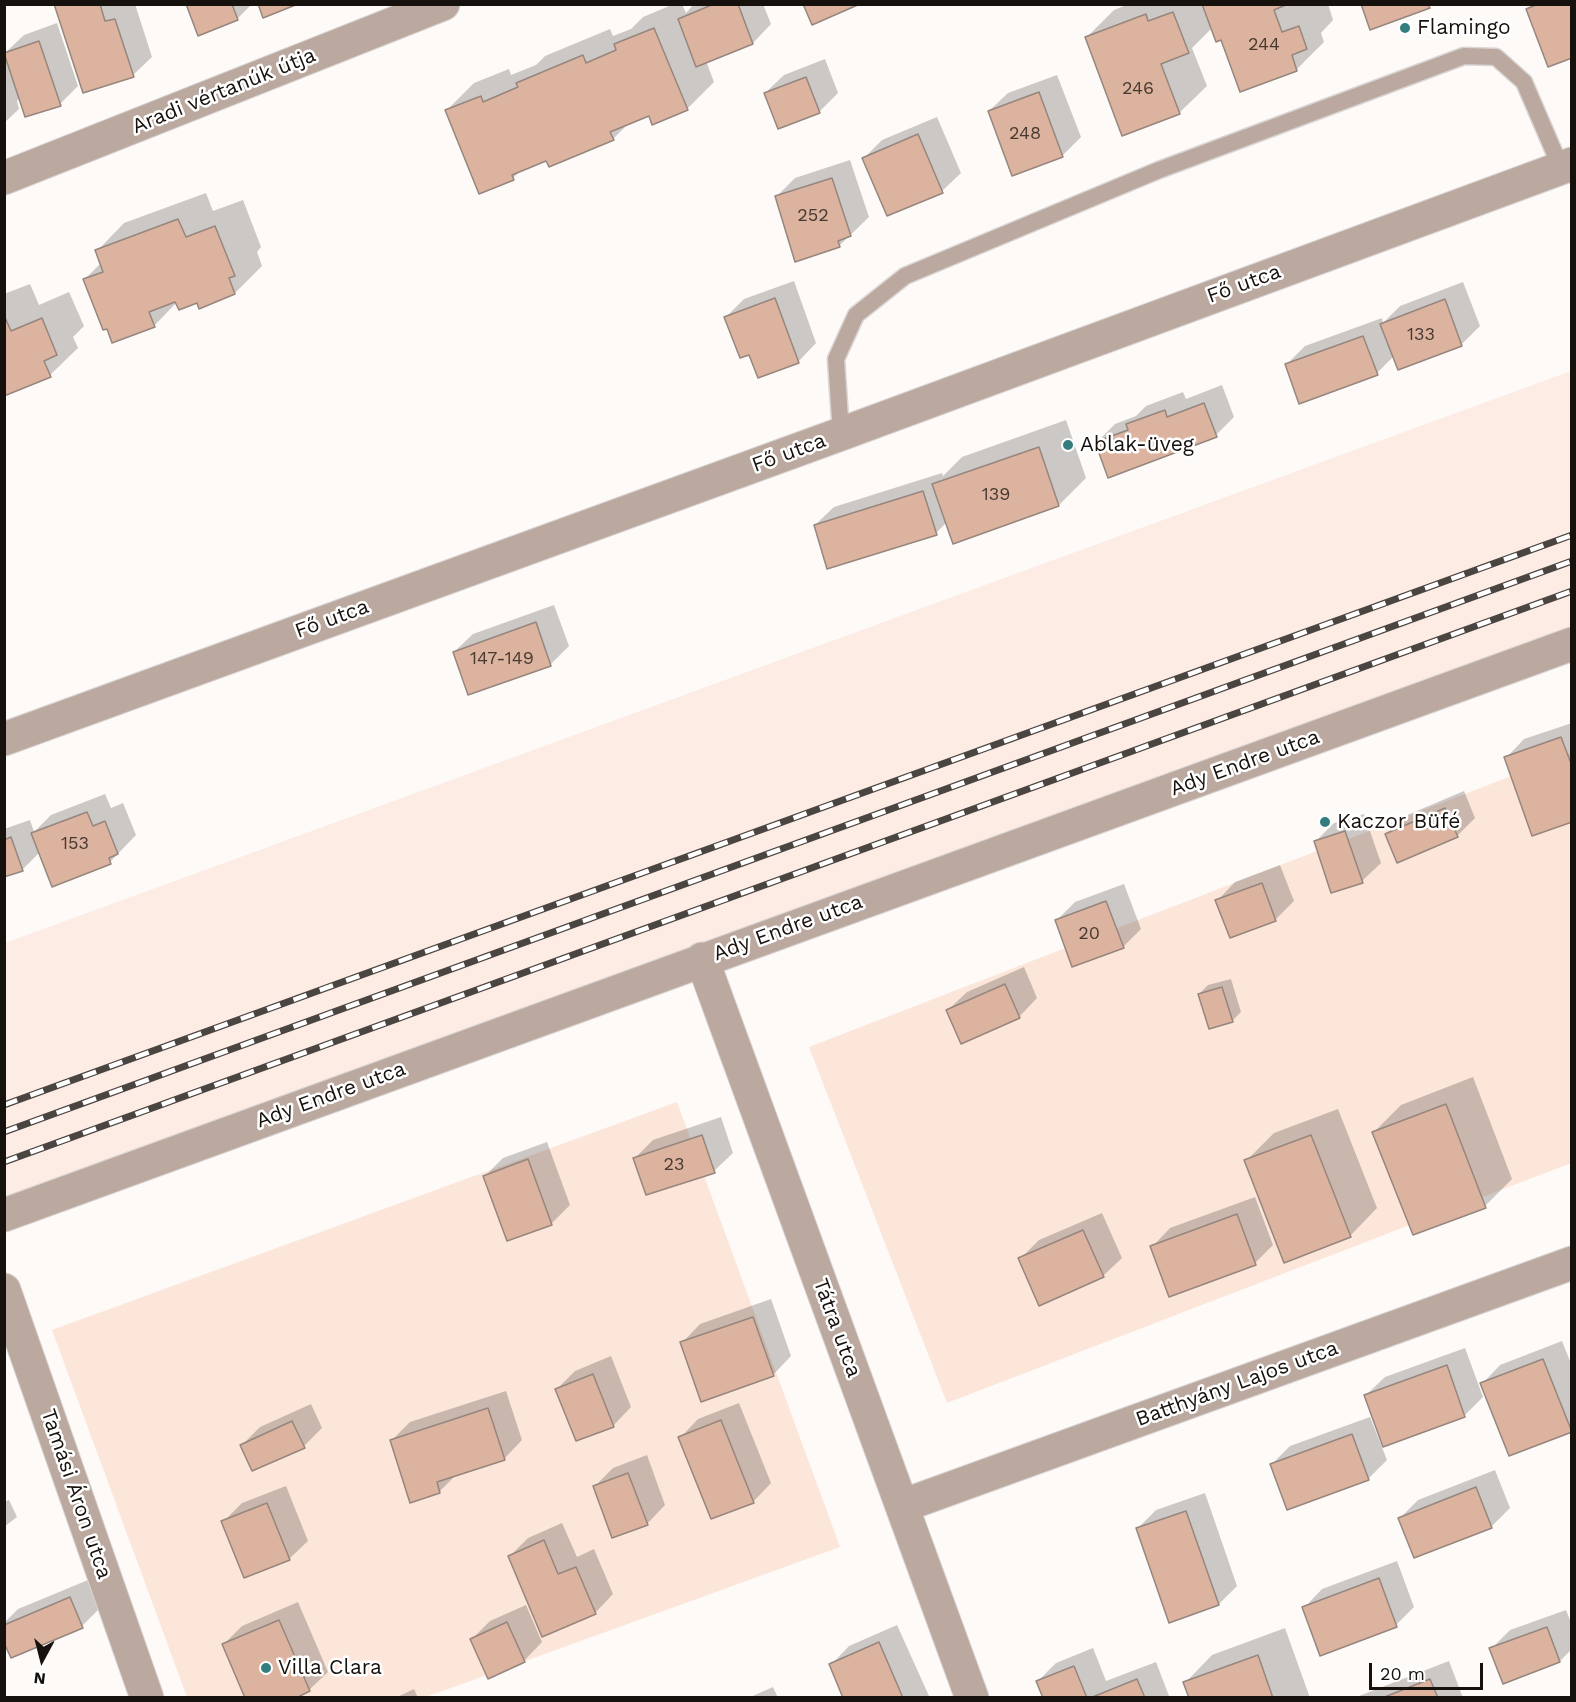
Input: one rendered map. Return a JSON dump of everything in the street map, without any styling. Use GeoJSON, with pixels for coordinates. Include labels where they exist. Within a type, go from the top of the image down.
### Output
{"type":"FeatureCollection","features":[{"type":"Feature","properties":{"kind":"street","name":"Aradi vértanúk útja"},"geometry":{"type":"LineString","coordinates":[[4,178],[443,4]]}},
{"type":"Feature","properties":{"kind":"street","name":"Fő utca"},"geometry":{"type":"LineString","coordinates":[[4,739],[841,434],[1566,166]]}},
{"type":"Feature","properties":{"kind":"street","name":"Ady Endre utca"},"geometry":{"type":"LineString","coordinates":[[4,1215],[1572,644]]}},
{"type":"Feature","properties":{"kind":"street","name":"Tátra utca"},"geometry":{"type":"LineString","coordinates":[[702,959],[972,1698]]}},
{"type":"Feature","properties":{"kind":"street","name":"Batthyány Lajos utca"},"geometry":{"type":"LineString","coordinates":[[902,1506],[1572,1263]]}},
{"type":"Feature","properties":{"kind":"street","name":"Tamási Áron utca"},"geometry":{"type":"LineString","coordinates":[[4,1290],[147,1698]]}},
{"type":"Feature","properties":{"kind":"lane"},"geometry":{"type":"LineString","coordinates":[[841,434],[836,359],[856,315],[905,276],[1160,170],[1464,57],[1496,57],[1524,82],[1566,166]]}},
{"type":"Feature","properties":{"kind":"shaded area"},"geometry":{"type":"Polygon","coordinates":[[[1571,371],[1571,652],[5,1231],[5,943],[1571,371]]]}},
{"type":"Feature","properties":{"kind":"shaded area"},"geometry":{"type":"Polygon","coordinates":[[[1571,753],[1571,1163],[947,1403],[809,1047],[1571,753]]]}},
{"type":"Feature","properties":{"kind":"shaded area"},"geometry":{"type":"Polygon","coordinates":[[[677,1102],[840,1547],[426,1697],[187,1697],[52,1330],[677,1102]]]}},
{"type":"Feature","properties":{"kind":"building"},"geometry":{"type":"Polygon","coordinates":[[[54,4],[100,4],[105,21],[115,19],[134,77],[83,93],[54,4]]]}},
{"type":"Feature","properties":{"kind":"building"},"geometry":{"type":"Polygon","coordinates":[[[186,4],[232,4],[238,20],[198,36],[186,4]]]}},
{"type":"Feature","properties":{"kind":"building"},"geometry":{"type":"Polygon","coordinates":[[[258,4],[298,4],[263,18],[258,4]]]}},
{"type":"Feature","properties":{"kind":"building"},"geometry":{"type":"Polygon","coordinates":[[[714,4],[738,4],[753,44],[696,67],[678,19],[714,4]]]}},
{"type":"Feature","properties":{"kind":"building"},"geometry":{"type":"Polygon","coordinates":[[[803,4],[860,4],[812,25],[803,4]]]}},
{"type":"Feature","properties":{"kind":"building"},"geometry":{"type":"Polygon","coordinates":[[[1202,4],[1288,4],[1274,10],[1282,32],[1299,26],[1307,49],[1292,55],[1297,71],[1240,92],[1221,40],[1216,42],[1202,4]]]}},
{"type":"Feature","properties":{"kind":"building"},"geometry":{"type":"Polygon","coordinates":[[[1361,4],[1428,4],[1430,8],[1370,30],[1361,4]]]}},
{"type":"Feature","properties":{"kind":"building"},"geometry":{"type":"Polygon","coordinates":[[[1538,4],[1572,4],[1572,58],[1548,67],[1526,9],[1538,4]]]}},
{"type":"Feature","properties":{"kind":"building"},"geometry":{"type":"Polygon","coordinates":[[[1173,12],[1189,53],[1161,64],[1180,114],[1122,136],[1085,37],[1146,14],[1148,21],[1173,12]]]}},
{"type":"Feature","properties":{"kind":"building"},"geometry":{"type":"Polygon","coordinates":[[[654,28],[688,110],[652,125],[649,116],[610,132],[614,140],[549,167],[546,161],[512,175],[514,180],[479,194],[445,110],[481,96],[483,102],[518,87],[516,83],[583,55],[586,63],[616,50],[614,44],[654,28]]]}},
{"type":"Feature","properties":{"kind":"building"},"geometry":{"type":"Polygon","coordinates":[[[39,41],[61,106],[25,117],[4,53],[39,41]]]}},
{"type":"Feature","properties":{"kind":"building"},"geometry":{"type":"Polygon","coordinates":[[[806,77],[820,113],[778,129],[764,93],[806,77]]]}},
{"type":"Feature","properties":{"kind":"building"},"geometry":{"type":"Polygon","coordinates":[[[1039,92],[1063,157],[1012,176],[988,111],[1039,92]]]}},
{"type":"Feature","properties":{"kind":"building"},"geometry":{"type":"Polygon","coordinates":[[[918,134],[943,193],[887,216],[862,158],[918,134]]]}},
{"type":"Feature","properties":{"kind":"building"},"geometry":{"type":"Polygon","coordinates":[[[832,178],[851,236],[838,241],[840,247],[795,262],[775,196],[832,178]]]}},
{"type":"Feature","properties":{"kind":"building"},"geometry":{"type":"Polygon","coordinates":[[[178,219],[186,237],[215,226],[235,276],[229,278],[235,294],[199,309],[197,303],[179,310],[175,302],[149,312],[155,327],[112,343],[107,329],[103,330],[83,279],[103,272],[95,250],[178,219]]]}},
{"type":"Feature","properties":{"kind":"building"},"geometry":{"type":"Polygon","coordinates":[[[775,298],[799,363],[758,378],[749,355],[740,358],[724,317],[775,298]]]}},
{"type":"Feature","properties":{"kind":"building"},"geometry":{"type":"Polygon","coordinates":[[[1445,299],[1462,346],[1398,370],[1380,324],[1445,299]]]}},
{"type":"Feature","properties":{"kind":"building"},"geometry":{"type":"Polygon","coordinates":[[[4,315],[11,331],[42,318],[57,355],[44,361],[51,377],[4,396],[4,315]]]}},
{"type":"Feature","properties":{"kind":"building"},"geometry":{"type":"Polygon","coordinates":[[[1363,336],[1378,375],[1299,404],[1285,364],[1363,336]]]}},
{"type":"Feature","properties":{"kind":"building"},"geometry":{"type":"Polygon","coordinates":[[[1204,403],[1217,437],[1108,478],[1095,442],[1128,430],[1126,424],[1165,410],[1167,417],[1204,403]]]}},
{"type":"Feature","properties":{"kind":"building"},"geometry":{"type":"Polygon","coordinates":[[[1039,447],[1059,506],[953,544],[932,484],[1039,447]]]}},
{"type":"Feature","properties":{"kind":"building"},"geometry":{"type":"Polygon","coordinates":[[[923,491],[937,535],[827,569],[814,525],[923,491]]]}},
{"type":"Feature","properties":{"kind":"building"},"geometry":{"type":"Polygon","coordinates":[[[536,622],[551,666],[468,695],[453,652],[536,622]]]}},
{"type":"Feature","properties":{"kind":"building"},"geometry":{"type":"Polygon","coordinates":[[[1561,737],[1572,766],[1572,822],[1532,836],[1504,757],[1561,737]]]}},
{"type":"Feature","properties":{"kind":"building"},"geometry":{"type":"Polygon","coordinates":[[[1445,808],[1458,837],[1397,863],[1385,834],[1445,808]]]}},
{"type":"Feature","properties":{"kind":"building"},"geometry":{"type":"Polygon","coordinates":[[[87,812],[93,826],[105,821],[118,854],[109,858],[111,864],[52,887],[31,833],[87,812]]]}},
{"type":"Feature","properties":{"kind":"building"},"geometry":{"type":"Polygon","coordinates":[[[1345,831],[1363,883],[1331,893],[1314,841],[1345,831]]]}},
{"type":"Feature","properties":{"kind":"building"},"geometry":{"type":"Polygon","coordinates":[[[11,837],[23,871],[4,877],[4,840],[11,837]]]}},
{"type":"Feature","properties":{"kind":"building"},"geometry":{"type":"Polygon","coordinates":[[[1262,883],[1276,921],[1230,938],[1215,900],[1262,883]]]}},
{"type":"Feature","properties":{"kind":"building"},"geometry":{"type":"Polygon","coordinates":[[[1106,901],[1124,948],[1072,967],[1055,920],[1106,901]]]}},
{"type":"Feature","properties":{"kind":"building"},"geometry":{"type":"Polygon","coordinates":[[[1005,984],[1020,1018],[961,1044],[946,1010],[1005,984]]]}},
{"type":"Feature","properties":{"kind":"building"},"geometry":{"type":"Polygon","coordinates":[[[1222,987],[1233,1022],[1209,1029],[1198,994],[1222,987]]]}},
{"type":"Feature","properties":{"kind":"building"},"geometry":{"type":"Polygon","coordinates":[[[1446,1104],[1486,1208],[1413,1235],[1372,1132],[1446,1104]]]}},
{"type":"Feature","properties":{"kind":"building"},"geometry":{"type":"Polygon","coordinates":[[[702,1135],[715,1173],[646,1195],[633,1158],[702,1135]]]}},
{"type":"Feature","properties":{"kind":"building"},"geometry":{"type":"Polygon","coordinates":[[[1311,1135],[1351,1237],[1284,1263],[1244,1160],[1311,1135]]]}},
{"type":"Feature","properties":{"kind":"building"},"geometry":{"type":"Polygon","coordinates":[[[528,1159],[552,1225],[507,1241],[483,1176],[528,1159]]]}},
{"type":"Feature","properties":{"kind":"building"},"geometry":{"type":"Polygon","coordinates":[[[1237,1214],[1256,1265],[1169,1297],[1150,1246],[1237,1214]]]}},
{"type":"Feature","properties":{"kind":"building"},"geometry":{"type":"Polygon","coordinates":[[[1083,1230],[1104,1277],[1039,1306],[1018,1258],[1083,1230]]]}},
{"type":"Feature","properties":{"kind":"building"},"geometry":{"type":"Polygon","coordinates":[[[753,1317],[774,1376],[701,1402],[680,1342],[753,1317]]]}},
{"type":"Feature","properties":{"kind":"building"},"geometry":{"type":"Polygon","coordinates":[[[1543,1359],[1572,1432],[1509,1456],[1480,1383],[1543,1359]]]}},
{"type":"Feature","properties":{"kind":"building"},"geometry":{"type":"Polygon","coordinates":[[[1447,1365],[1465,1417],[1383,1447],[1364,1395],[1447,1365]]]}},
{"type":"Feature","properties":{"kind":"building"},"geometry":{"type":"Polygon","coordinates":[[[593,1374],[614,1427],[576,1441],[555,1389],[593,1374]]]}},
{"type":"Feature","properties":{"kind":"building"},"geometry":{"type":"Polygon","coordinates":[[[488,1408],[505,1460],[437,1482],[440,1493],[410,1503],[390,1440],[488,1408]]]}},
{"type":"Feature","properties":{"kind":"building"},"geometry":{"type":"Polygon","coordinates":[[[721,1420],[754,1503],[711,1519],[678,1437],[721,1420]]]}},
{"type":"Feature","properties":{"kind":"building"},"geometry":{"type":"Polygon","coordinates":[[[292,1421],[305,1448],[252,1471],[240,1445],[292,1421]]]}},
{"type":"Feature","properties":{"kind":"building"},"geometry":{"type":"Polygon","coordinates":[[[1352,1434],[1369,1480],[1287,1510],[1270,1464],[1352,1434]]]}},
{"type":"Feature","properties":{"kind":"building"},"geometry":{"type":"Polygon","coordinates":[[[628,1473],[648,1525],[612,1538],[593,1486],[628,1473]]]}},
{"type":"Feature","properties":{"kind":"building"},"geometry":{"type":"Polygon","coordinates":[[[1476,1487],[1492,1528],[1414,1558],[1398,1518],[1476,1487]]]}},
{"type":"Feature","properties":{"kind":"building"},"geometry":{"type":"Polygon","coordinates":[[[267,1503],[290,1560],[244,1578],[221,1521],[267,1503]]]}},
{"type":"Feature","properties":{"kind":"building"},"geometry":{"type":"Polygon","coordinates":[[[1186,1511],[1219,1605],[1169,1623],[1136,1528],[1186,1511]]]}},
{"type":"Feature","properties":{"kind":"building"},"geometry":{"type":"Polygon","coordinates":[[[544,1540],[558,1574],[576,1567],[596,1614],[542,1637],[508,1556],[544,1540]]]}},
{"type":"Feature","properties":{"kind":"building"},"geometry":{"type":"Polygon","coordinates":[[[1379,1578],[1397,1627],[1320,1656],[1302,1607],[1379,1578]]]}},
{"type":"Feature","properties":{"kind":"building"},"geometry":{"type":"Polygon","coordinates":[[[70,1597],[83,1628],[11,1658],[4,1643],[4,1625],[70,1597]]]}},
{"type":"Feature","properties":{"kind":"building","name":"Villa Clara"},"geometry":{"type":"Polygon","coordinates":[[[279,1620],[310,1691],[296,1698],[245,1698],[222,1644],[279,1620]]]}},
{"type":"Feature","properties":{"kind":"building"},"geometry":{"type":"Polygon","coordinates":[[[507,1622],[525,1662],[488,1679],[470,1639],[507,1622]]]}},
{"type":"Feature","properties":{"kind":"building"},"geometry":{"type":"Polygon","coordinates":[[[1547,1627],[1560,1662],[1503,1684],[1489,1648],[1547,1627]]]}},
{"type":"Feature","properties":{"kind":"building"},"geometry":{"type":"Polygon","coordinates":[[[879,1642],[903,1698],[843,1698],[829,1664],[879,1642]]]}},
{"type":"Feature","properties":{"kind":"building"},"geometry":{"type":"Polygon","coordinates":[[[1258,1655],[1273,1698],[1189,1698],[1183,1682],[1258,1655]]]}},
{"type":"Feature","properties":{"kind":"building"},"geometry":{"type":"Polygon","coordinates":[[[1074,1666],[1087,1698],[1043,1698],[1036,1681],[1074,1666]]]}},
{"type":"Feature","properties":{"kind":"building"},"geometry":{"type":"Polygon","coordinates":[[[1137,1679],[1145,1698],[1090,1698],[1137,1679]]]}},
{"type":"Feature","properties":{"kind":"building"},"geometry":{"type":"Polygon","coordinates":[[[1430,1679],[1438,1698],[1382,1698],[1430,1679]]]}},
{"type":"Feature","properties":{"kind":"railway"},"geometry":{"type":"LineString","coordinates":[[4,1105],[1572,535]]}},
{"type":"Feature","properties":{"kind":"railway"},"geometry":{"type":"LineString","coordinates":[[4,1132],[1572,561]]}},
{"type":"Feature","properties":{"kind":"railway"},"geometry":{"type":"LineString","coordinates":[[4,1162],[1572,591]]}},
{"type":"Feature","properties":{"kind":"place","name":"Flamingo"},"geometry":{"type":"Point","coordinates":[1405,28]}},
{"type":"Feature","properties":{"kind":"place","name":"Ablak-üveg"},"geometry":{"type":"Point","coordinates":[1068,445]}},
{"type":"Feature","properties":{"kind":"place","name":"Kaczor Büfé"},"geometry":{"type":"Point","coordinates":[1325,822]}},
{"type":"Feature","properties":{"kind":"place","name":"Villa Clara"},"geometry":{"type":"Point","coordinates":[266,1668]}}]}
